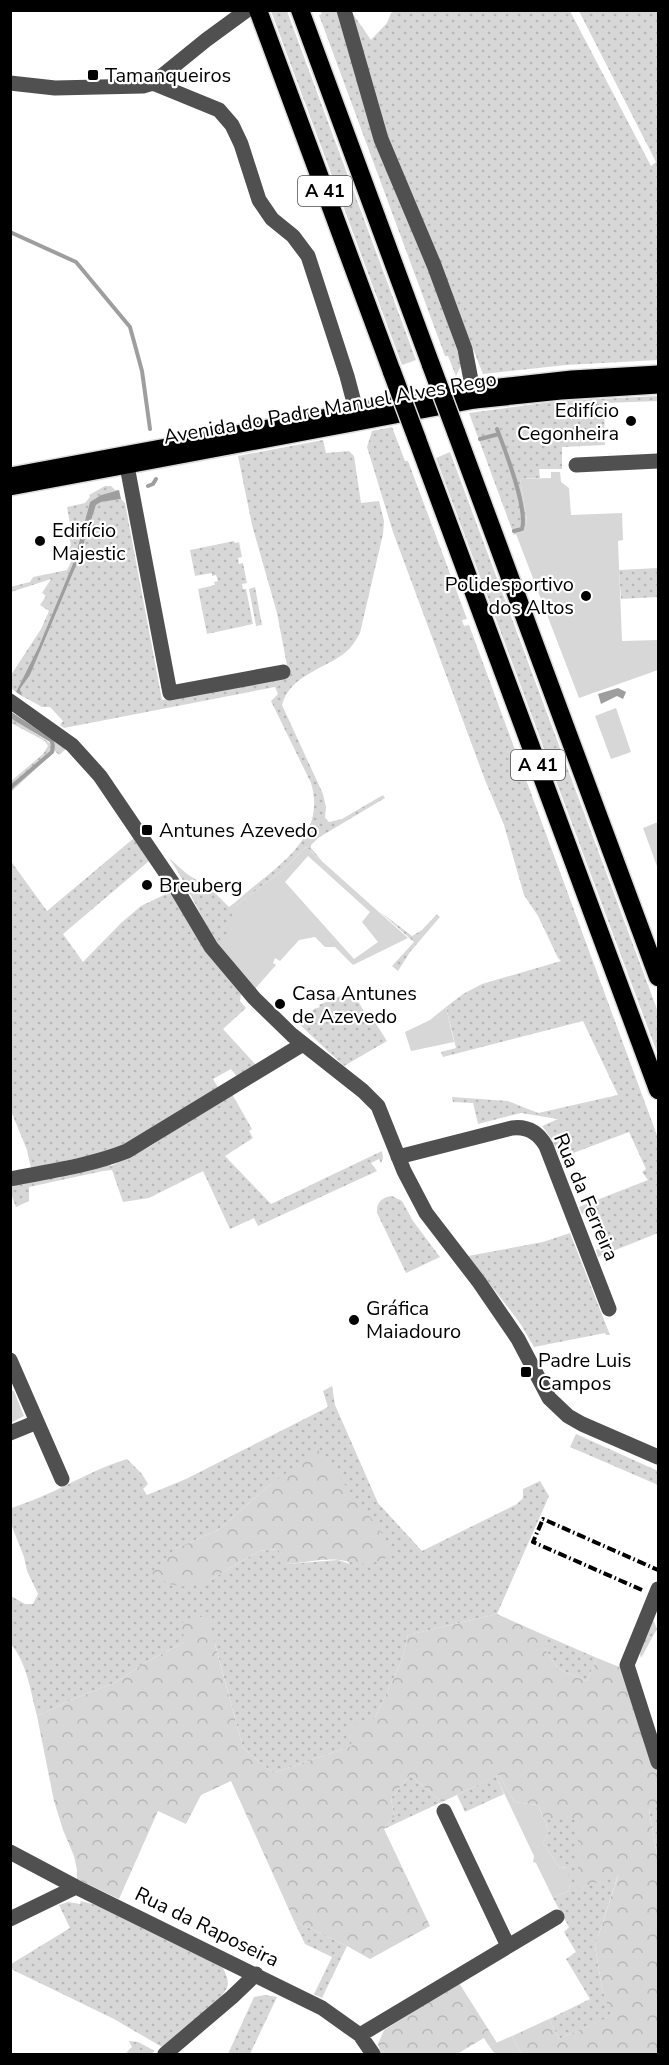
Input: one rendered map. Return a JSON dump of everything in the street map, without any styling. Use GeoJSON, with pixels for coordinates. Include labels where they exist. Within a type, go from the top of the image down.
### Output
{"type":"FeatureCollection","features":[{"type":"Feature","properties":{"kind":"highway","name":"A 41"},"geometry":{"type":"LineString","coordinates":[[258,10],[658,1090]]}},
{"type":"Feature","properties":{"kind":"highway","name":"A 41"},"geometry":{"type":"LineString","coordinates":[[300,10],[658,977]]}},
{"type":"Feature","properties":{"kind":"main road","name":"Avenida do Padre Manuel Alves Rego"},"geometry":{"type":"LineString","coordinates":[[10,488],[127,466],[375,413],[474,395],[572,378],[658,373]]}},
{"type":"Feature","properties":{"kind":"main road","name":"Avenida do Padre Manuel Alves Rego"},"geometry":{"type":"LineString","coordinates":[[474,395],[658,386]]}},
{"type":"Feature","properties":{"kind":"main road","name":"Avenida do Padre Manuel Alves Rego"},"geometry":{"type":"LineString","coordinates":[[10,475],[356,410],[375,413]]}},
{"type":"Feature","properties":{"kind":"street"},"geometry":{"type":"LineString","coordinates":[[344,10],[381,139],[451,307],[465,349],[474,395]]}},
{"type":"Feature","properties":{"kind":"street"},"geometry":{"type":"LineString","coordinates":[[10,83],[55,88],[143,86],[153,83],[237,14]]}},
{"type":"Feature","properties":{"kind":"street"},"geometry":{"type":"LineString","coordinates":[[153,83],[219,110],[232,125],[241,144],[259,200],[272,219],[293,236],[308,255],[356,410]]}},
{"type":"Feature","properties":{"kind":"street"},"geometry":{"type":"LineString","coordinates":[[576,465],[658,461]]}},
{"type":"Feature","properties":{"kind":"street"},"geometry":{"type":"LineString","coordinates":[[127,466],[170,693],[283,672]]}},
{"type":"Feature","properties":{"kind":"street"},"geometry":{"type":"LineString","coordinates":[[10,701],[66,740],[100,776],[176,888],[211,947],[254,998],[303,1044],[363,1091],[378,1106],[404,1171],[426,1213],[479,1282],[518,1339],[543,1388],[557,1407],[582,1424],[658,1457]]}},
{"type":"Feature","properties":{"kind":"street"},"geometry":{"type":"LineString","coordinates":[[10,1179],[108,1158],[127,1151],[303,1044]]}},
{"type":"Feature","properties":{"kind":"street","name":"Rua da Ferreira"},"geometry":{"type":"LineString","coordinates":[[398,1157],[512,1128],[535,1132],[546,1146],[609,1309]]}},
{"type":"Feature","properties":{"kind":"street"},"geometry":{"type":"LineString","coordinates":[[10,1360],[14,1378],[37,1422],[62,1479]]}},
{"type":"Feature","properties":{"kind":"street"},"geometry":{"type":"LineString","coordinates":[[10,1433],[37,1422]]}},
{"type":"Feature","properties":{"kind":"street"},"geometry":{"type":"LineString","coordinates":[[658,1589],[627,1665],[658,1762]]}},
{"type":"Feature","properties":{"kind":"street"},"geometry":{"type":"LineString","coordinates":[[444,1811],[508,1946]]}},
{"type":"Feature","properties":{"kind":"street","name":"Rua da Raposeira"},"geometry":{"type":"LineString","coordinates":[[10,1852],[76,1887],[322,2007],[360,2035],[373,2055]]}},
{"type":"Feature","properties":{"kind":"street"},"geometry":{"type":"LineString","coordinates":[[10,1919],[76,1887]]}},
{"type":"Feature","properties":{"kind":"street"},"geometry":{"type":"LineString","coordinates":[[360,2035],[557,1917]]}},
{"type":"Feature","properties":{"kind":"street"},"geometry":{"type":"LineString","coordinates":[[165,2055],[256,1974]]}},
{"type":"Feature","properties":{"kind":"green space"},"geometry":{"type":"Polygon","coordinates":[[[271,11],[287,11],[416,360],[402,365],[271,11]]]}},
{"type":"Feature","properties":{"kind":"green space"},"geometry":{"type":"Polygon","coordinates":[[[320,11],[339,11],[462,364],[456,376],[448,356],[445,356],[319,15],[322,14],[320,11]]]}},
{"type":"Feature","properties":{"kind":"green space"},"geometry":{"type":"Polygon","coordinates":[[[351,11],[371,40],[387,23],[391,13],[395,11],[570,11],[651,166],[656,162],[579,11],[658,11],[658,360],[566,365],[483,374],[386,140],[351,11]]]}},
{"type":"Feature","properties":{"kind":"green space"},"geometry":{"type":"Polygon","coordinates":[[[658,396],[658,401],[604,403],[605,445],[562,447],[562,469],[539,469],[540,478],[520,479],[527,521],[523,531],[514,535],[469,413],[559,401],[658,396]]]}},
{"type":"Feature","properties":{"kind":"green space"},"geometry":{"type":"Polygon","coordinates":[[[392,427],[405,461],[408,461],[467,619],[462,620],[464,626],[469,625],[658,1138],[658,1233],[598,1257],[596,1250],[605,1246],[592,1211],[582,1214],[579,1207],[648,1180],[642,1172],[646,1169],[629,1132],[560,1158],[551,1138],[542,1126],[558,1119],[521,1113],[478,1124],[473,1103],[453,1102],[452,1097],[508,1101],[538,1113],[618,1095],[583,1021],[443,1057],[441,1052],[456,1048],[446,1007],[463,994],[482,984],[561,961],[538,916],[524,895],[504,825],[485,780],[393,532],[367,447],[372,431],[392,427]]]}},
{"type":"Feature","properties":{"kind":"green space"},"geometry":{"type":"Polygon","coordinates":[[[323,440],[326,453],[349,451],[354,456],[361,503],[379,501],[384,521],[383,534],[360,633],[346,652],[292,686],[282,705],[323,794],[326,807],[325,818],[329,822],[342,819],[383,795],[385,798],[318,838],[311,845],[322,861],[306,847],[284,869],[237,905],[222,951],[169,858],[187,874],[212,890],[229,907],[282,863],[302,841],[313,815],[314,799],[311,783],[271,701],[278,694],[275,687],[64,728],[60,725],[63,721],[50,707],[42,707],[22,696],[20,689],[30,675],[78,561],[96,505],[121,499],[125,503],[162,700],[289,676],[277,613],[252,525],[238,456],[323,440]]]}},
{"type":"Feature","properties":{"kind":"green space"},"geometry":{"type":"Polygon","coordinates":[[[450,452],[658,1012],[658,1055],[436,458],[450,452]]]}},
{"type":"Feature","properties":{"kind":"green space"},"geometry":{"type":"Polygon","coordinates":[[[551,472],[560,472],[561,482],[569,488],[571,515],[622,513],[623,540],[618,541],[622,641],[658,640],[658,670],[579,698],[516,534],[523,531],[527,521],[520,479],[551,478],[551,472]]]}},
{"type":"Feature","properties":{"kind":"green space"},"geometry":{"type":"Polygon","coordinates":[[[105,486],[119,490],[101,495],[90,502],[74,561],[39,646],[16,692],[11,688],[11,675],[41,629],[49,611],[40,605],[46,596],[42,593],[51,579],[11,592],[10,587],[30,582],[33,577],[67,570],[71,562],[68,547],[71,546],[69,535],[72,534],[67,507],[85,503],[89,495],[105,486]]]}},
{"type":"Feature","properties":{"kind":"green space"},"geometry":{"type":"Polygon","coordinates":[[[239,542],[242,557],[238,558],[239,564],[243,563],[247,583],[242,584],[243,589],[246,589],[253,624],[207,634],[198,589],[215,585],[214,582],[218,581],[216,575],[212,576],[212,573],[195,576],[190,550],[239,542]]]}},
{"type":"Feature","properties":{"kind":"green space"},"geometry":{"type":"Polygon","coordinates":[[[658,568],[658,597],[621,599],[619,570],[658,568]]]}},
{"type":"Feature","properties":{"kind":"green space"},"geometry":{"type":"Polygon","coordinates":[[[255,587],[262,625],[256,626],[249,589],[255,587]]]}},
{"type":"Feature","properties":{"kind":"green space"},"geometry":{"type":"Polygon","coordinates":[[[616,708],[631,752],[611,759],[595,716],[616,708]]]}},
{"type":"Feature","properties":{"kind":"green space"},"geometry":{"type":"Polygon","coordinates":[[[11,717],[51,744],[53,740],[66,749],[59,755],[55,751],[11,792],[10,782],[43,754],[48,746],[45,741],[11,723],[11,717]]]}},
{"type":"Feature","properties":{"kind":"green space"},"geometry":{"type":"Polygon","coordinates":[[[658,822],[658,869],[643,828],[658,822]]]}},
{"type":"Feature","properties":{"kind":"green space"},"geometry":{"type":"Polygon","coordinates":[[[134,838],[149,861],[63,934],[83,962],[141,906],[170,892],[205,951],[241,994],[240,1001],[246,1008],[223,1029],[257,1066],[238,1078],[231,1069],[213,1079],[219,1089],[136,1139],[107,1152],[31,1168],[27,1150],[11,1111],[10,860],[47,911],[134,838]]]}},
{"type":"Feature","properties":{"kind":"green space"},"geometry":{"type":"Polygon","coordinates":[[[306,847],[408,938],[353,965],[335,947],[325,947],[315,937],[299,940],[280,961],[275,958],[273,963],[276,965],[254,990],[222,951],[237,905],[284,869],[306,847]],[[308,856],[285,882],[354,959],[378,942],[362,922],[370,912],[308,856]]]}},
{"type":"Feature","properties":{"kind":"green space"},"geometry":{"type":"Polygon","coordinates":[[[379,911],[412,936],[422,930],[437,914],[440,917],[410,952],[398,971],[392,966],[414,942],[379,911]]]}},
{"type":"Feature","properties":{"kind":"green space"},"geometry":{"type":"Polygon","coordinates":[[[352,991],[368,1018],[371,1016],[387,1041],[344,1066],[299,1024],[314,1009],[320,1007],[319,1005],[352,991]]]}},
{"type":"Feature","properties":{"kind":"green space"},"geometry":{"type":"Polygon","coordinates":[[[446,1007],[454,1042],[411,1051],[405,1032],[430,1020],[446,1007]]]}},
{"type":"Feature","properties":{"kind":"green space"},"geometry":{"type":"Polygon","coordinates":[[[232,1094],[252,1129],[249,1131],[253,1138],[225,1156],[271,1204],[382,1151],[381,1163],[379,1159],[371,1163],[377,1171],[258,1226],[254,1218],[230,1229],[203,1171],[149,1198],[123,1202],[112,1170],[103,1171],[29,1187],[29,1201],[16,1207],[11,1194],[12,1185],[111,1166],[149,1147],[232,1094]]]}},
{"type":"Feature","properties":{"kind":"green space"},"geometry":{"type":"Polygon","coordinates":[[[392,1196],[402,1201],[413,1221],[440,1257],[406,1273],[377,1213],[380,1201],[392,1196]]]}},
{"type":"Feature","properties":{"kind":"green space"},"geometry":{"type":"Polygon","coordinates":[[[570,1233],[610,1335],[605,1333],[534,1347],[520,1323],[468,1256],[543,1242],[570,1233]]]}},
{"type":"Feature","properties":{"kind":"green space"},"geometry":{"type":"Polygon","coordinates":[[[332,1386],[335,1405],[378,1503],[422,1551],[517,1504],[523,1498],[523,1489],[540,1481],[549,1496],[497,1614],[408,1635],[402,1660],[374,1720],[352,1746],[273,1773],[243,1748],[215,1644],[185,1642],[146,1662],[116,1682],[37,1716],[25,1669],[11,1644],[11,1596],[25,1604],[33,1604],[38,1594],[27,1571],[11,1524],[10,1505],[12,1508],[127,1459],[142,1474],[148,1484],[143,1489],[147,1495],[186,1479],[328,1407],[323,1391],[332,1386]],[[271,1484],[218,1530],[175,1549],[210,1580],[259,1551],[278,1549],[287,1564],[338,1560],[350,1564],[271,1484]]]}},
{"type":"Feature","properties":{"kind":"green space"},"geometry":{"type":"Polygon","coordinates":[[[10,1390],[14,1391],[24,1416],[11,1423],[10,1390]]]}},
{"type":"Feature","properties":{"kind":"green space"},"geometry":{"type":"Polygon","coordinates":[[[576,1434],[658,1471],[658,1485],[570,1447],[576,1434]]]}},
{"type":"Feature","properties":{"kind":"green space"},"geometry":{"type":"Polygon","coordinates":[[[318,1450],[377,1526],[389,1545],[389,1556],[370,1563],[320,1560],[286,1564],[278,1549],[259,1551],[210,1580],[187,1587],[169,1584],[151,1573],[175,1549],[218,1530],[271,1484],[318,1450]]]}},
{"type":"Feature","properties":{"kind":"green space"},"geometry":{"type":"Polygon","coordinates":[[[497,1614],[544,1635],[544,1647],[558,1669],[587,1681],[597,1658],[622,1668],[658,1774],[658,1803],[649,1810],[658,1860],[658,2054],[519,2054],[521,2053],[512,2036],[549,2019],[559,2039],[611,2016],[602,1988],[595,1946],[618,1876],[578,1888],[578,1819],[544,1819],[538,1805],[514,1802],[499,1775],[442,1802],[410,1775],[391,1798],[394,1817],[384,1829],[430,1926],[370,1959],[294,1921],[231,1781],[201,1795],[186,1824],[158,1811],[119,1899],[77,1879],[74,1856],[54,1801],[37,1716],[116,1682],[146,1662],[185,1642],[181,1623],[207,1615],[243,1748],[273,1773],[352,1746],[347,1726],[374,1720],[402,1660],[408,1635],[497,1614]]]}},
{"type":"Feature","properties":{"kind":"green space"},"geometry":{"type":"Polygon","coordinates":[[[653,1619],[657,1629],[641,1658],[639,1650],[653,1619]]]}},
{"type":"Feature","properties":{"kind":"green space"},"geometry":{"type":"Polygon","coordinates":[[[544,1635],[597,1658],[587,1681],[558,1669],[544,1647],[544,1635]]]}},
{"type":"Feature","properties":{"kind":"green space"},"geometry":{"type":"Polygon","coordinates":[[[410,1775],[442,1802],[384,1829],[394,1817],[391,1798],[410,1775]]]}},
{"type":"Feature","properties":{"kind":"green space"},"geometry":{"type":"Polygon","coordinates":[[[499,1775],[514,1802],[538,1805],[549,1831],[543,1843],[560,1868],[567,1867],[570,1890],[553,1898],[536,1863],[533,1862],[534,1856],[496,1776],[499,1775]]]}},
{"type":"Feature","properties":{"kind":"green space"},"geometry":{"type":"Polygon","coordinates":[[[496,1776],[504,1794],[465,1812],[457,1795],[496,1776]]]}},
{"type":"Feature","properties":{"kind":"green space"},"geometry":{"type":"Polygon","coordinates":[[[658,1803],[658,1860],[649,1809],[658,1803]]]}},
{"type":"Feature","properties":{"kind":"green space"},"geometry":{"type":"Polygon","coordinates":[[[544,1819],[578,1819],[578,1888],[618,1875],[595,1946],[602,1988],[612,2016],[559,2039],[549,2019],[590,1999],[566,1959],[576,1952],[564,1932],[569,1927],[553,1898],[570,1890],[566,1867],[560,1868],[543,1843],[549,1831],[544,1819]]]}},
{"type":"Feature","properties":{"kind":"green space"},"geometry":{"type":"Polygon","coordinates":[[[81,1901],[104,1907],[222,1966],[228,1982],[225,1991],[200,2017],[162,2047],[114,2019],[11,1969],[11,1964],[70,1928],[59,1905],[68,1902],[80,1904],[81,1901]]]}},
{"type":"Feature","properties":{"kind":"green space"},"geometry":{"type":"Polygon","coordinates":[[[294,1921],[347,1946],[322,1998],[314,1994],[332,1957],[305,1944],[294,1921]]]}},
{"type":"Feature","properties":{"kind":"green space"},"geometry":{"type":"Polygon","coordinates":[[[459,1983],[497,2043],[489,2046],[484,2038],[457,2054],[381,2054],[378,2044],[384,2030],[459,1983]]]}},
{"type":"Feature","properties":{"kind":"green space"},"geometry":{"type":"Polygon","coordinates":[[[265,1995],[277,1997],[250,2054],[228,2054],[254,1997],[265,1995]]]}},
{"type":"Feature","properties":{"kind":"green space"},"geometry":{"type":"Polygon","coordinates":[[[512,2036],[521,2053],[495,2054],[489,2046],[512,2036]]]}},
{"type":"Feature","properties":{"kind":"green space"},"geometry":{"type":"Polygon","coordinates":[[[129,2041],[138,2042],[155,2051],[151,2054],[125,2054],[132,2047],[129,2041]]]}},
{"type":"Feature","properties":{"kind":"shaded area"},"geometry":{"type":"Polygon","coordinates":[[[119,490],[121,499],[96,505],[78,561],[30,675],[20,689],[22,696],[16,692],[39,646],[74,561],[90,502],[101,495],[119,490]]]}},
{"type":"Feature","properties":{"kind":"shaded area"},"geometry":{"type":"Polygon","coordinates":[[[618,688],[626,692],[623,699],[617,696],[601,704],[598,694],[618,688]]]}},
{"type":"Feature","properties":{"kind":"shaded area"},"geometry":{"type":"Polygon","coordinates":[[[10,711],[53,740],[54,745],[12,719],[10,711]]]}},
{"type":"Feature","properties":{"kind":"waterway"},"geometry":{"type":"LineString","coordinates":[[10,232],[76,262],[130,327],[142,371],[150,429]]}},
{"type":"Feature","properties":{"kind":"waterway"},"geometry":{"type":"LineString","coordinates":[[497,429],[515,479],[522,507],[522,529],[514,531]]}},
{"type":"Feature","properties":{"kind":"waterway"},"geometry":{"type":"LineString","coordinates":[[480,439],[499,434]]}},
{"type":"Feature","properties":{"kind":"waterway"},"geometry":{"type":"LineString","coordinates":[[148,486],[156,479]]}},
{"type":"Feature","properties":{"kind":"waterway"},"geometry":{"type":"LineString","coordinates":[[10,788],[52,752],[52,742]]}},
{"type":"Feature","properties":{"kind":"railway"},"geometry":{"type":"LineString","coordinates":[[642,1590],[533,1542],[543,1519],[658,1570]]}},
{"type":"Feature","properties":{"kind":"place","name":"Tamanqueiros"},"geometry":{"type":"Point","coordinates":[93,75]}},
{"type":"Feature","properties":{"kind":"place","name":"Edifício Cegonheira"},"geometry":{"type":"Point","coordinates":[631,421]}},
{"type":"Feature","properties":{"kind":"place","name":"Edifício Majestic"},"geometry":{"type":"Point","coordinates":[40,541]}},
{"type":"Feature","properties":{"kind":"place","name":"Polidesportivo dos Altos"},"geometry":{"type":"Point","coordinates":[586,596]}},
{"type":"Feature","properties":{"kind":"place","name":"Antunes Azevedo"},"geometry":{"type":"Point","coordinates":[147,830]}},
{"type":"Feature","properties":{"kind":"place","name":"Breuberg"},"geometry":{"type":"Point","coordinates":[147,885]}},
{"type":"Feature","properties":{"kind":"place","name":"Casa Antunes de Azevedo"},"geometry":{"type":"Point","coordinates":[280,1004]}},
{"type":"Feature","properties":{"kind":"place","name":"Gráfica Maiadouro"},"geometry":{"type":"Point","coordinates":[354,1320]}},
{"type":"Feature","properties":{"kind":"place","name":"Padre Luis Campos"},"geometry":{"type":"Point","coordinates":[526,1372]}}]}
